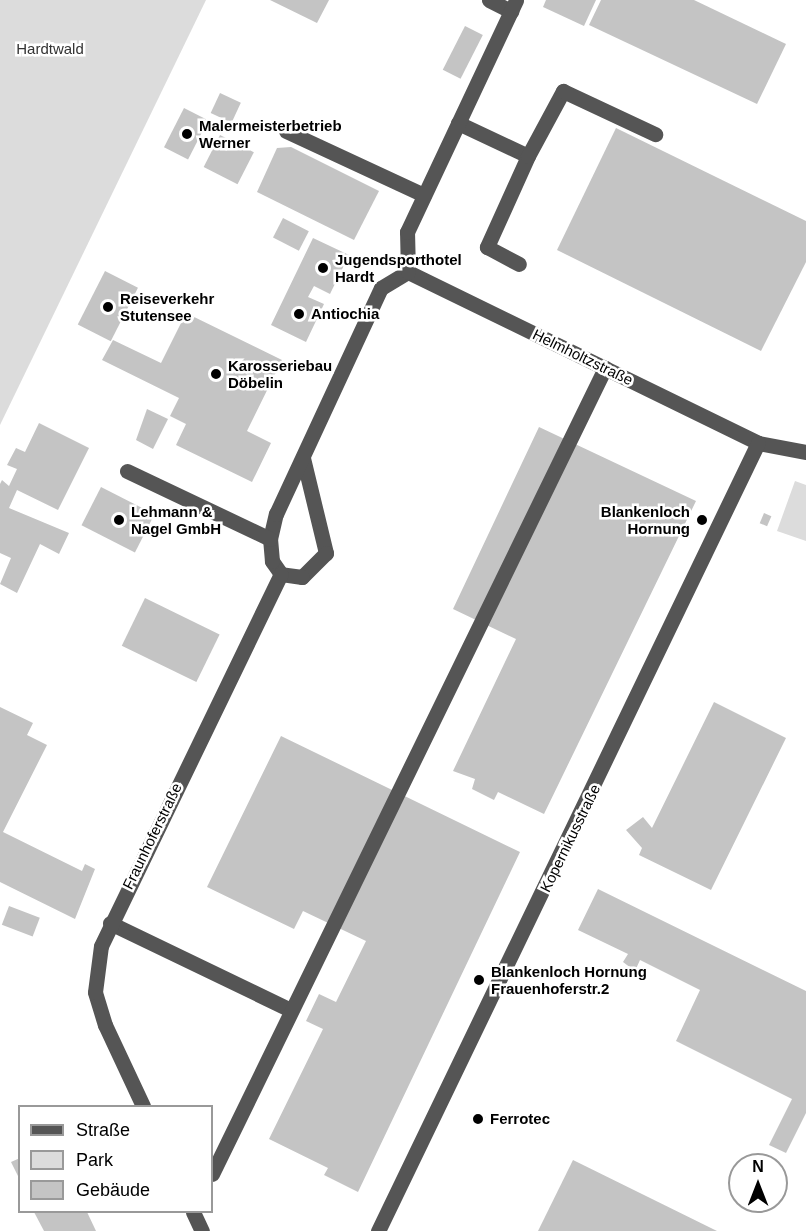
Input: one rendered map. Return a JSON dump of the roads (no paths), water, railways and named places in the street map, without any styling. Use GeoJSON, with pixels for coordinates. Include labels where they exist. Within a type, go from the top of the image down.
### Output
{"type":"FeatureCollection","features":[{"type":"Feature","properties":{"kind":"street"},"geometry":{"type":"LineString","coordinates":[[303,458],[326,552],[302,577],[281,574],[272,561],[270,539],[276,514],[381,288],[408,272],[407,232],[514,5],[489,0]]}},
{"type":"Feature","properties":{"kind":"street"},"geometry":{"type":"LineString","coordinates":[[519,264],[487,247],[528,156],[564,91],[655,134]]}},
{"type":"Feature","properties":{"kind":"street"},"geometry":{"type":"LineString","coordinates":[[458,123],[528,156]]}},
{"type":"Feature","properties":{"kind":"street"},"geometry":{"type":"LineString","coordinates":[[286,131],[424,195]]}},
{"type":"Feature","properties":{"kind":"street","name":"Helmholtzstraße"},"geometry":{"type":"LineString","coordinates":[[408,272],[758,443],[806,452]]}},
{"type":"Feature","properties":{"kind":"street"},"geometry":{"type":"LineString","coordinates":[[213,1172],[605,368]]}},
{"type":"Feature","properties":{"kind":"street","name":"Kopernikusstraße"},"geometry":{"type":"LineString","coordinates":[[378,1231],[758,443]]}},
{"type":"Feature","properties":{"kind":"street"},"geometry":{"type":"LineString","coordinates":[[128,471],[270,539]]}},
{"type":"Feature","properties":{"kind":"street","name":"Fraunhoferstraße"},"geometry":{"type":"LineString","coordinates":[[142,1105],[105,1025],[95,992],[101,946],[110,923],[281,574]]}},
{"type":"Feature","properties":{"kind":"street"},"geometry":{"type":"LineString","coordinates":[[110,923],[291,1010]]}},
{"type":"Feature","properties":{"kind":"street"},"geometry":{"type":"LineString","coordinates":[[194,1213],[202,1231]]}},
{"type":"Feature","properties":{"kind":"place","name":"Malermeisterbetrieb Werner"},"geometry":{"type":"Point","coordinates":[187,134]}},
{"type":"Feature","properties":{"kind":"place","name":"Jugendsporthotel Hardt"},"geometry":{"type":"Point","coordinates":[323,268]}},
{"type":"Feature","properties":{"kind":"place","name":"Reiseverkehr Stutensee"},"geometry":{"type":"Point","coordinates":[108,307]}},
{"type":"Feature","properties":{"kind":"place","name":"Antiochia"},"geometry":{"type":"Point","coordinates":[299,314]}},
{"type":"Feature","properties":{"kind":"place","name":"Karosseriebau Döbelin"},"geometry":{"type":"Point","coordinates":[216,374]}},
{"type":"Feature","properties":{"kind":"place","name":"Lehmann & Nagel GmbH"},"geometry":{"type":"Point","coordinates":[119,520]}},
{"type":"Feature","properties":{"kind":"place","name":"Blankenloch Hornung"},"geometry":{"type":"Point","coordinates":[702,520]}},
{"type":"Feature","properties":{"kind":"place","name":"Blankenloch Hornung Frauenhoferstr.2"},"geometry":{"type":"Point","coordinates":[479,980]}},
{"type":"Feature","properties":{"kind":"place","name":"Ferrotec"},"geometry":{"type":"Point","coordinates":[478,1119]}},
{"type":"Feature","properties":{"kind":"park label","name":"Hardtwald"},"geometry":{"type":"Point","coordinates":[50,49]}}]}
